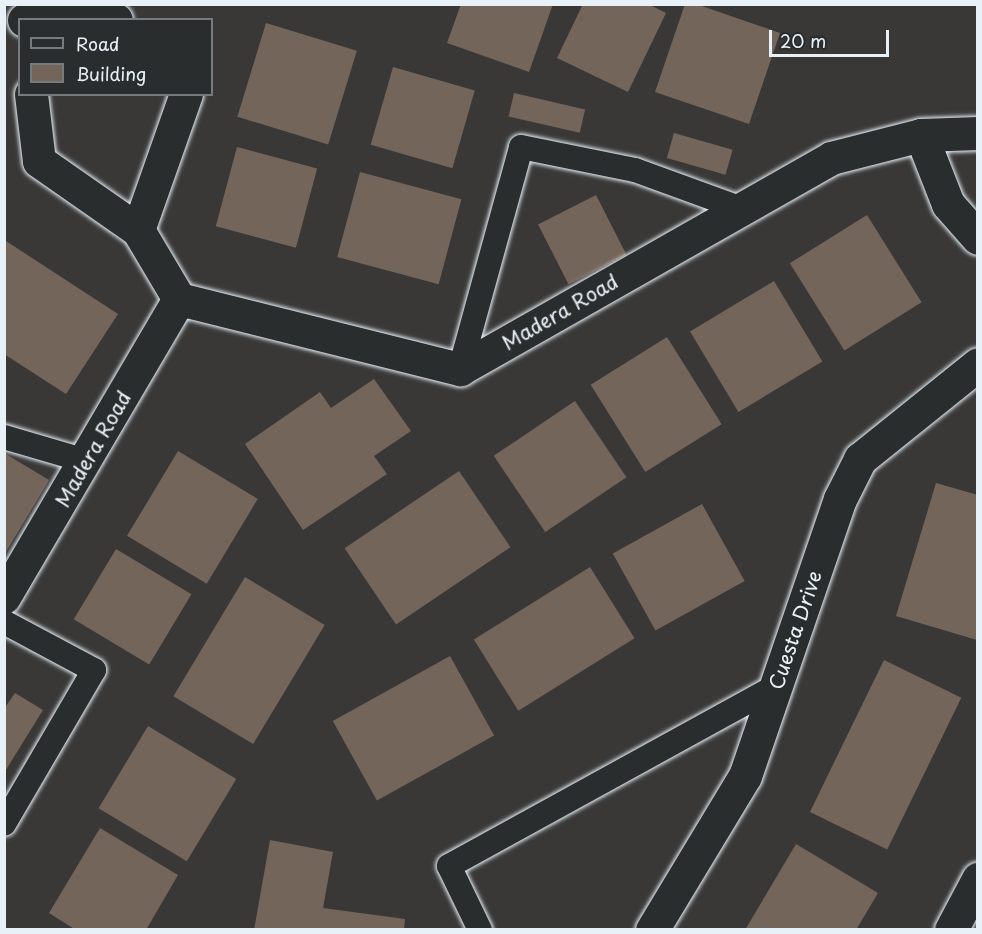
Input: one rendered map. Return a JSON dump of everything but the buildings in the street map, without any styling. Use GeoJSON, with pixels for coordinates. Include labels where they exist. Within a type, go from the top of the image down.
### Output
{"type":"FeatureCollection","features":[{"type":"Feature","properties":{"kind":"street"},"geometry":{"type":"LineString","coordinates":[[36,18],[88,9],[111,18]]}},
{"type":"Feature","properties":{"kind":"street"},"geometry":{"type":"LineString","coordinates":[[31,96],[39,161],[138,230],[179,299],[460,369]]}},
{"type":"Feature","properties":{"kind":"street"},"geometry":{"type":"LineString","coordinates":[[138,230],[185,96]]}},
{"type":"Feature","properties":{"kind":"street","name":"Madera Road"},"geometry":{"type":"LineString","coordinates":[[460,369],[831,158],[921,135],[978,133]]}},
{"type":"Feature","properties":{"kind":"street"},"geometry":{"type":"LineString","coordinates":[[921,135],[948,204],[978,238]]}},
{"type":"Feature","properties":{"kind":"street","name":"Madera Road"},"geometry":{"type":"LineString","coordinates":[[4,597],[86,461],[179,299]]}},
{"type":"Feature","properties":{"kind":"street","name":"Cuesta Drive"},"geometry":{"type":"LineString","coordinates":[[651,930],[745,776],[840,499],[860,459],[978,364]]}},
{"type":"Feature","properties":{"kind":"street"},"geometry":{"type":"LineString","coordinates":[[951,930],[978,879]]}},
{"type":"Feature","properties":{"kind":"lane"},"geometry":{"type":"LineString","coordinates":[[460,369],[521,147],[635,170],[742,209]]}},
{"type":"Feature","properties":{"kind":"lane"},"geometry":{"type":"LineString","coordinates":[[4,437],[86,461]]}},
{"type":"Feature","properties":{"kind":"lane"},"geometry":{"type":"LineString","coordinates":[[4,622],[94,670],[4,824]]}},
{"type":"Feature","properties":{"kind":"lane"},"geometry":{"type":"LineString","coordinates":[[480,930],[449,866],[775,687]]}}]}
